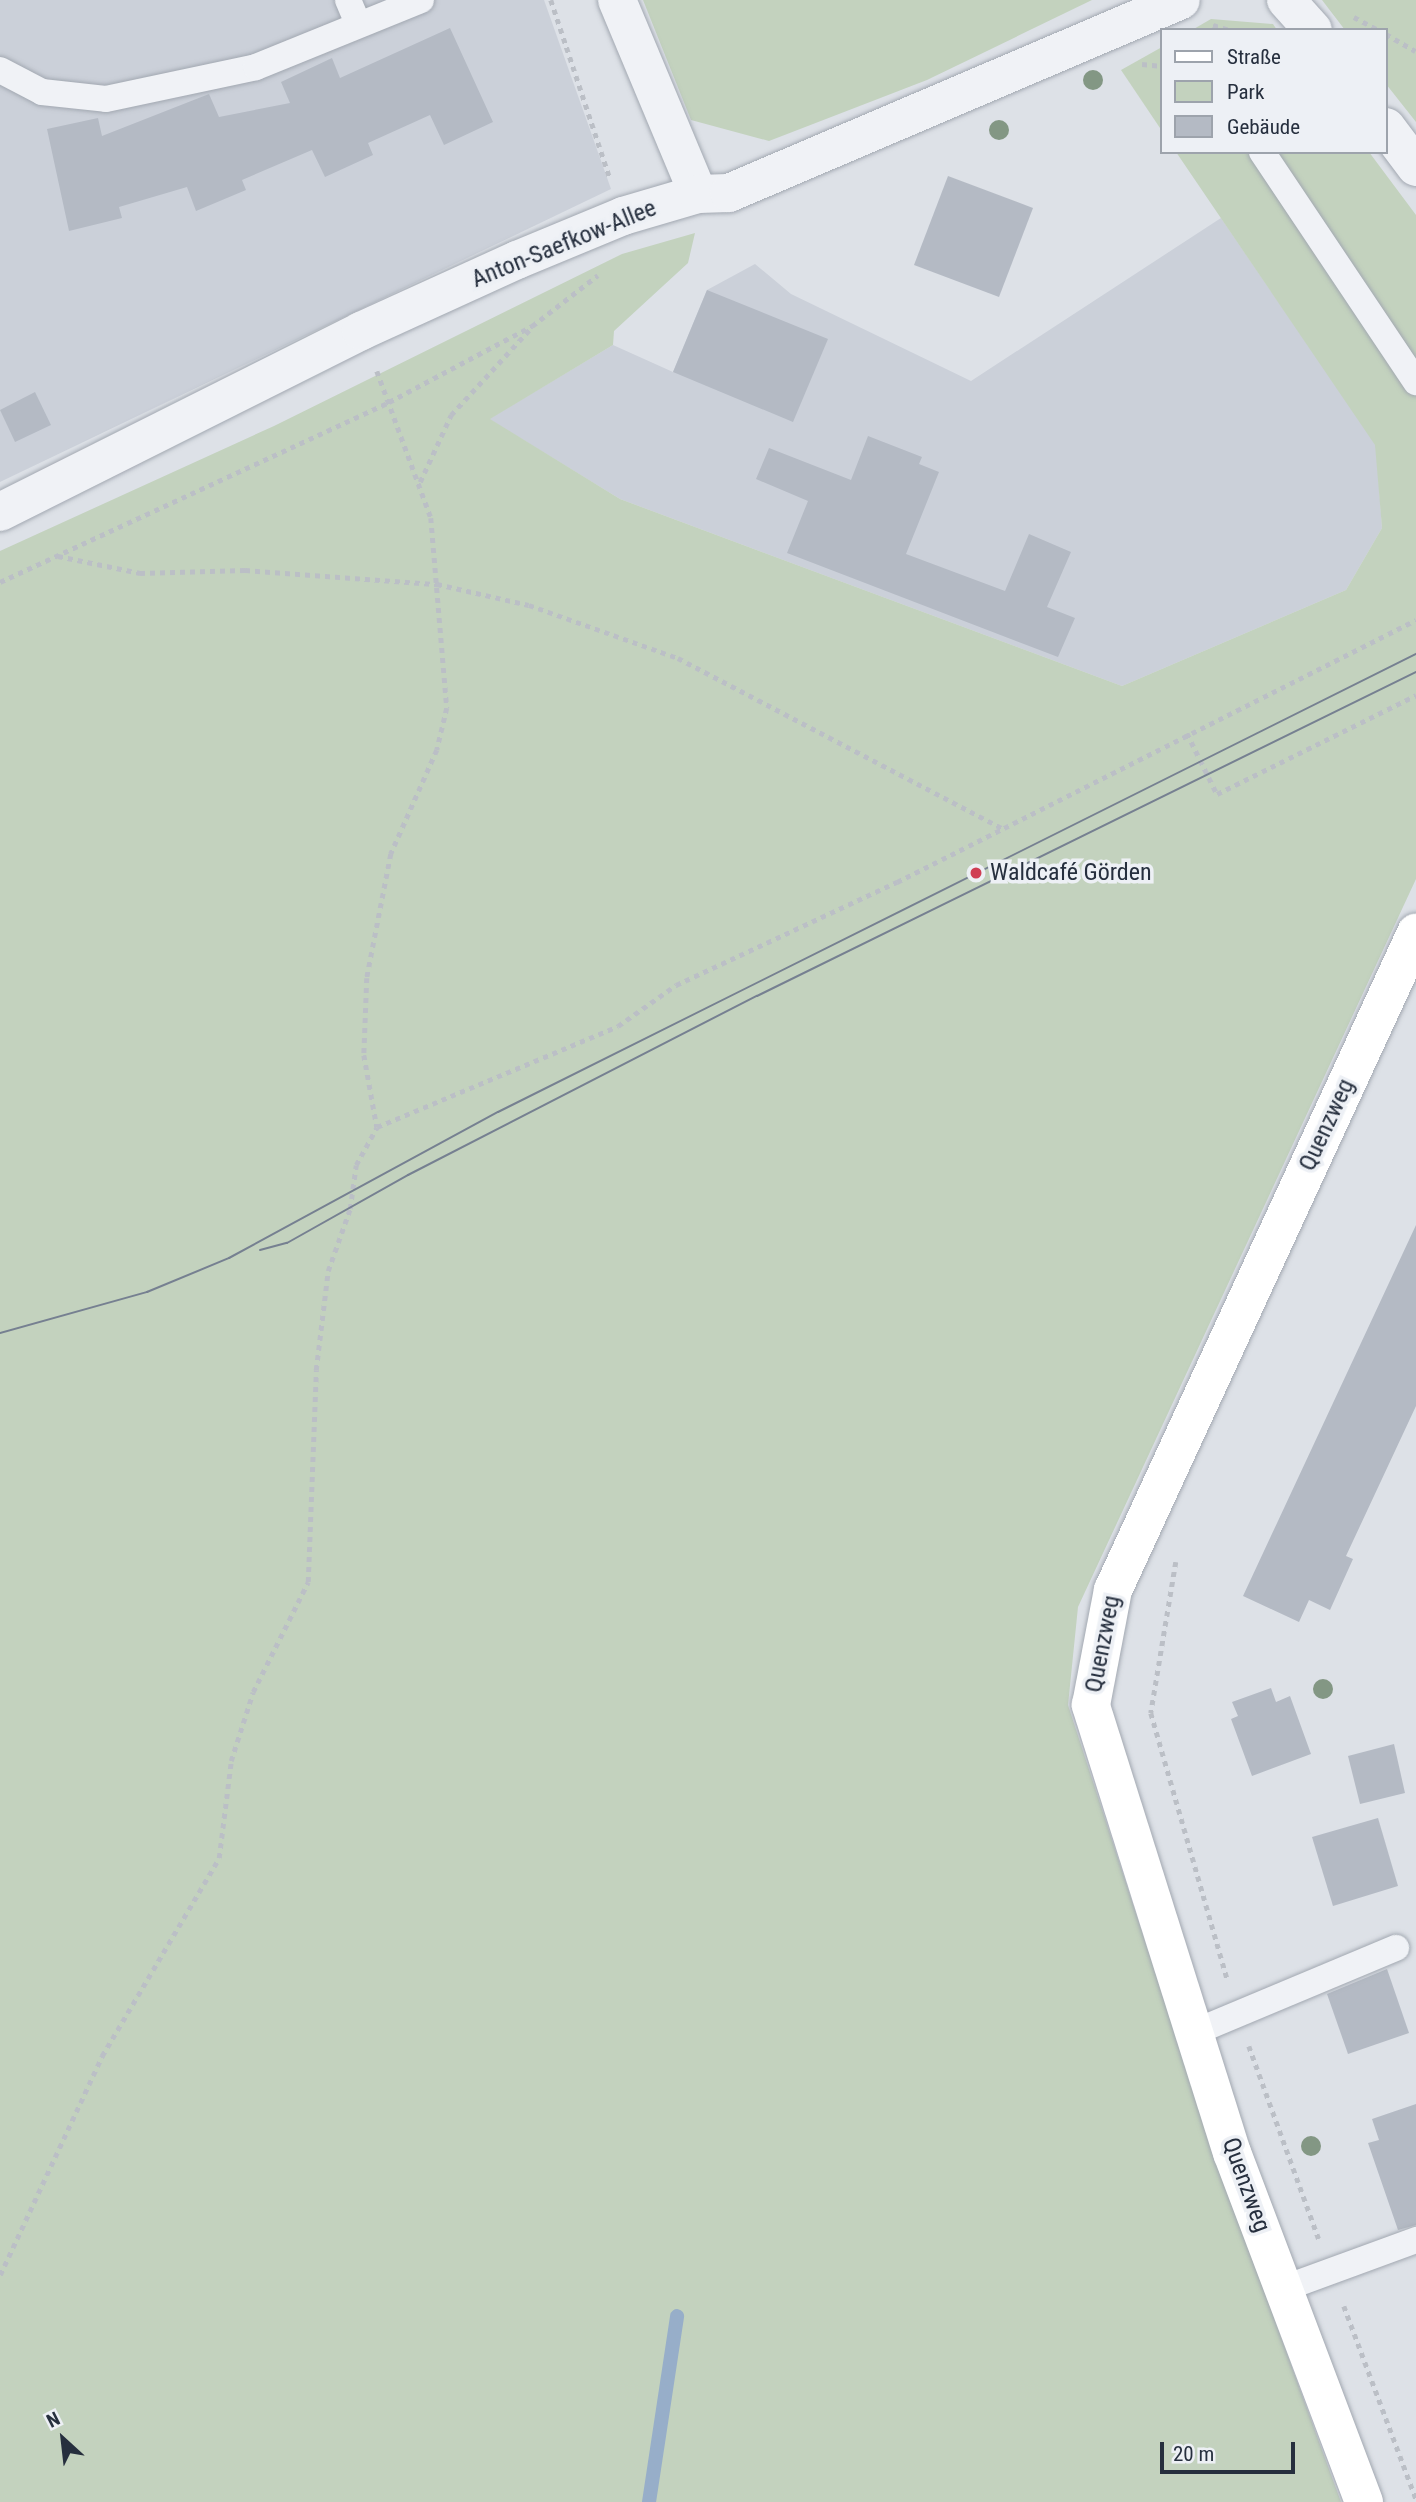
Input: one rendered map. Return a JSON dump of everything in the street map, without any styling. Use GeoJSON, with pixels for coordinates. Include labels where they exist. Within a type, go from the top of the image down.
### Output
{"type":"FeatureCollection","features":[{"type":"Feature","properties":{"kind":"street"},"geometry":{"type":"LineString","coordinates":[[617,0],[698,194]]}},
{"type":"Feature","properties":{"kind":"street","name":"Anton-Saefkow-Allee"},"geometry":{"type":"LineString","coordinates":[[0,512],[361,331],[623,216],[698,194],[729,193],[1181,0]]}},
{"type":"Feature","properties":{"kind":"street"},"geometry":{"type":"LineString","coordinates":[[1286,0],[1311,28]]}},
{"type":"Feature","properties":{"kind":"street"},"geometry":{"type":"LineString","coordinates":[[1388,130],[1416,167]]}},
{"type":"Feature","properties":{"kind":"street","name":"Quenzweg"},"geometry":{"type":"LineString","coordinates":[[1364,2502],[1232,2153],[1091,1705],[1113,1590],[1416,933]]}},
{"type":"Feature","properties":{"kind":"lane"},"geometry":{"type":"LineString","coordinates":[[0,70],[41,92],[106,99],[256,67],[353,12],[421,0]]}},
{"type":"Feature","properties":{"kind":"lane"},"geometry":{"type":"LineString","coordinates":[[1263,154],[1416,382]]}},
{"type":"Feature","properties":{"kind":"lane"},"geometry":{"type":"LineString","coordinates":[[1195,2032],[1238,2016],[1320,1975],[1396,1948]]}},
{"type":"Feature","properties":{"kind":"lane"},"geometry":{"type":"LineString","coordinates":[[1285,2288],[1416,2240]]}},
{"type":"Feature","properties":{"kind":"path"},"geometry":{"type":"LineString","coordinates":[[551,0],[611,182]]}},
{"type":"Feature","properties":{"kind":"path"},"geometry":{"type":"LineString","coordinates":[[1388,35],[1416,51]]}},
{"type":"Feature","properties":{"kind":"path"},"geometry":{"type":"LineString","coordinates":[[420,483],[451,415],[532,326],[604,270]]}},
{"type":"Feature","properties":{"kind":"path"},"geometry":{"type":"LineString","coordinates":[[0,582],[389,402],[532,326]]}},
{"type":"Feature","properties":{"kind":"path"},"geometry":{"type":"LineString","coordinates":[[361,331],[432,518],[447,708],[437,750],[391,854],[367,978],[364,1055],[377,1128]]}},
{"type":"Feature","properties":{"kind":"path"},"geometry":{"type":"LineString","coordinates":[[56,555],[141,573],[245,570],[437,584],[529,605],[678,658],[1003,828]]}},
{"type":"Feature","properties":{"kind":"path"},"geometry":{"type":"LineString","coordinates":[[0,2275],[102,2056],[219,1858],[231,1762],[246,1715],[308,1582],[316,1370],[328,1271],[350,1209],[356,1165],[377,1128],[618,1026],[677,985],[1003,828],[1416,620]]}},
{"type":"Feature","properties":{"kind":"path"},"geometry":{"type":"LineString","coordinates":[[1187,733],[1217,794],[1416,695]]}},
{"type":"Feature","properties":{"kind":"path"},"geometry":{"type":"LineString","coordinates":[[1181,1553],[1151,1713],[1238,2016],[1416,2499]]}},
{"type":"Feature","properties":{"kind":"shaded area"},"geometry":{"type":"Polygon","coordinates":[[[0,0],[544,0],[611,189],[0,482],[0,0]]]}},
{"type":"Feature","properties":{"kind":"shaded area"},"geometry":{"type":"Polygon","coordinates":[[[1221,218],[1376,445],[1382,528],[1346,590],[1122,686],[620,499],[489,419],[613,345],[673,372],[707,290],[755,264],[791,294],[971,381],[1221,218]]]}},
{"type":"Feature","properties":{"kind":"green space"},"geometry":{"type":"Polygon","coordinates":[[[643,0],[1092,0],[927,80],[769,141],[691,120],[643,0]]]}},
{"type":"Feature","properties":{"kind":"green space"},"geometry":{"type":"Polygon","coordinates":[[[1322,0],[1416,0],[1416,122],[1388,87],[1388,28],[1343,28],[1322,0]]]}},
{"type":"Feature","properties":{"kind":"green space"},"geometry":{"type":"Polygon","coordinates":[[[1211,19],[1273,24],[1276,28],[1195,28],[1211,19]]]}},
{"type":"Feature","properties":{"kind":"green space"},"geometry":{"type":"Polygon","coordinates":[[[1160,48],[1160,128],[1121,70],[1160,48]]]}},
{"type":"Feature","properties":{"kind":"green space"},"geometry":{"type":"Polygon","coordinates":[[[1177,154],[1370,154],[1416,215],[1416,879],[1078,1607],[1068,1705],[1214,2153],[1341,2502],[0,2502],[0,551],[274,426],[622,254],[695,233],[688,263],[614,331],[613,345],[490,419],[620,499],[1122,686],[1346,590],[1382,528],[1375,445],[1177,154]]]}},
{"type":"Feature","properties":{"kind":"building"},"geometry":{"type":"Polygon","coordinates":[[[450,28],[493,122],[444,145],[430,115],[368,143],[373,155],[325,177],[312,150],[242,180],[246,190],[196,211],[187,187],[119,207],[122,218],[69,231],[47,129],[98,118],[102,136],[209,94],[219,117],[290,103],[281,82],[332,58],[340,78],[450,28]]]}},
{"type":"Feature","properties":{"kind":"building"},"geometry":{"type":"Polygon","coordinates":[[[948,176],[1033,208],[999,297],[914,265],[948,176]]]}},
{"type":"Feature","properties":{"kind":"building"},"geometry":{"type":"Polygon","coordinates":[[[707,290],[828,339],[793,422],[673,372],[707,290]]]}},
{"type":"Feature","properties":{"kind":"building"},"geometry":{"type":"Polygon","coordinates":[[[35,392],[51,425],[15,442],[0,410],[35,392]]]}},
{"type":"Feature","properties":{"kind":"building"},"geometry":{"type":"Polygon","coordinates":[[[868,436],[922,457],[919,464],[939,472],[906,554],[1005,591],[1029,534],[1071,552],[1047,607],[1075,618],[1058,657],[787,553],[808,501],[756,479],[769,448],[851,480],[868,436]]]}},
{"type":"Feature","properties":{"kind":"building"},"geometry":{"type":"Polygon","coordinates":[[[1416,1225],[1416,1406],[1346,1556],[1353,1559],[1330,1610],[1309,1600],[1299,1622],[1243,1596],[1416,1225]]]}},
{"type":"Feature","properties":{"kind":"building"},"geometry":{"type":"Polygon","coordinates":[[[1271,1688],[1276,1702],[1290,1696],[1311,1754],[1252,1776],[1231,1719],[1238,1716],[1232,1702],[1271,1688]]]}},
{"type":"Feature","properties":{"kind":"building"},"geometry":{"type":"Polygon","coordinates":[[[1394,1744],[1405,1793],[1360,1804],[1348,1756],[1394,1744]]]}},
{"type":"Feature","properties":{"kind":"building"},"geometry":{"type":"Polygon","coordinates":[[[1378,1818],[1398,1886],[1333,1906],[1312,1837],[1378,1818]]]}},
{"type":"Feature","properties":{"kind":"building"},"geometry":{"type":"Polygon","coordinates":[[[1387,1969],[1409,2033],[1348,2054],[1327,1994],[1387,1969]]]}},
{"type":"Feature","properties":{"kind":"building"},"geometry":{"type":"Polygon","coordinates":[[[1416,2104],[1416,2225],[1398,2230],[1368,2143],[1379,2140],[1372,2119],[1416,2104]]]}},
{"type":"Feature","properties":{"kind":"waterway"},"geometry":{"type":"LineString","coordinates":[[649,2502],[677,2316]]}},
{"type":"Feature","properties":{"kind":"tram line"},"geometry":{"type":"LineString","coordinates":[[0,1333],[147,1292],[229,1258],[498,1112],[1416,654]]}},
{"type":"Feature","properties":{"kind":"tram line"},"geometry":{"type":"LineString","coordinates":[[260,1250],[287,1243],[408,1175],[757,996],[1416,672]]}},
{"type":"Feature","properties":{"kind":"place","name":"Waldcafé Görden"},"geometry":{"type":"Point","coordinates":[976,873]}}]}
